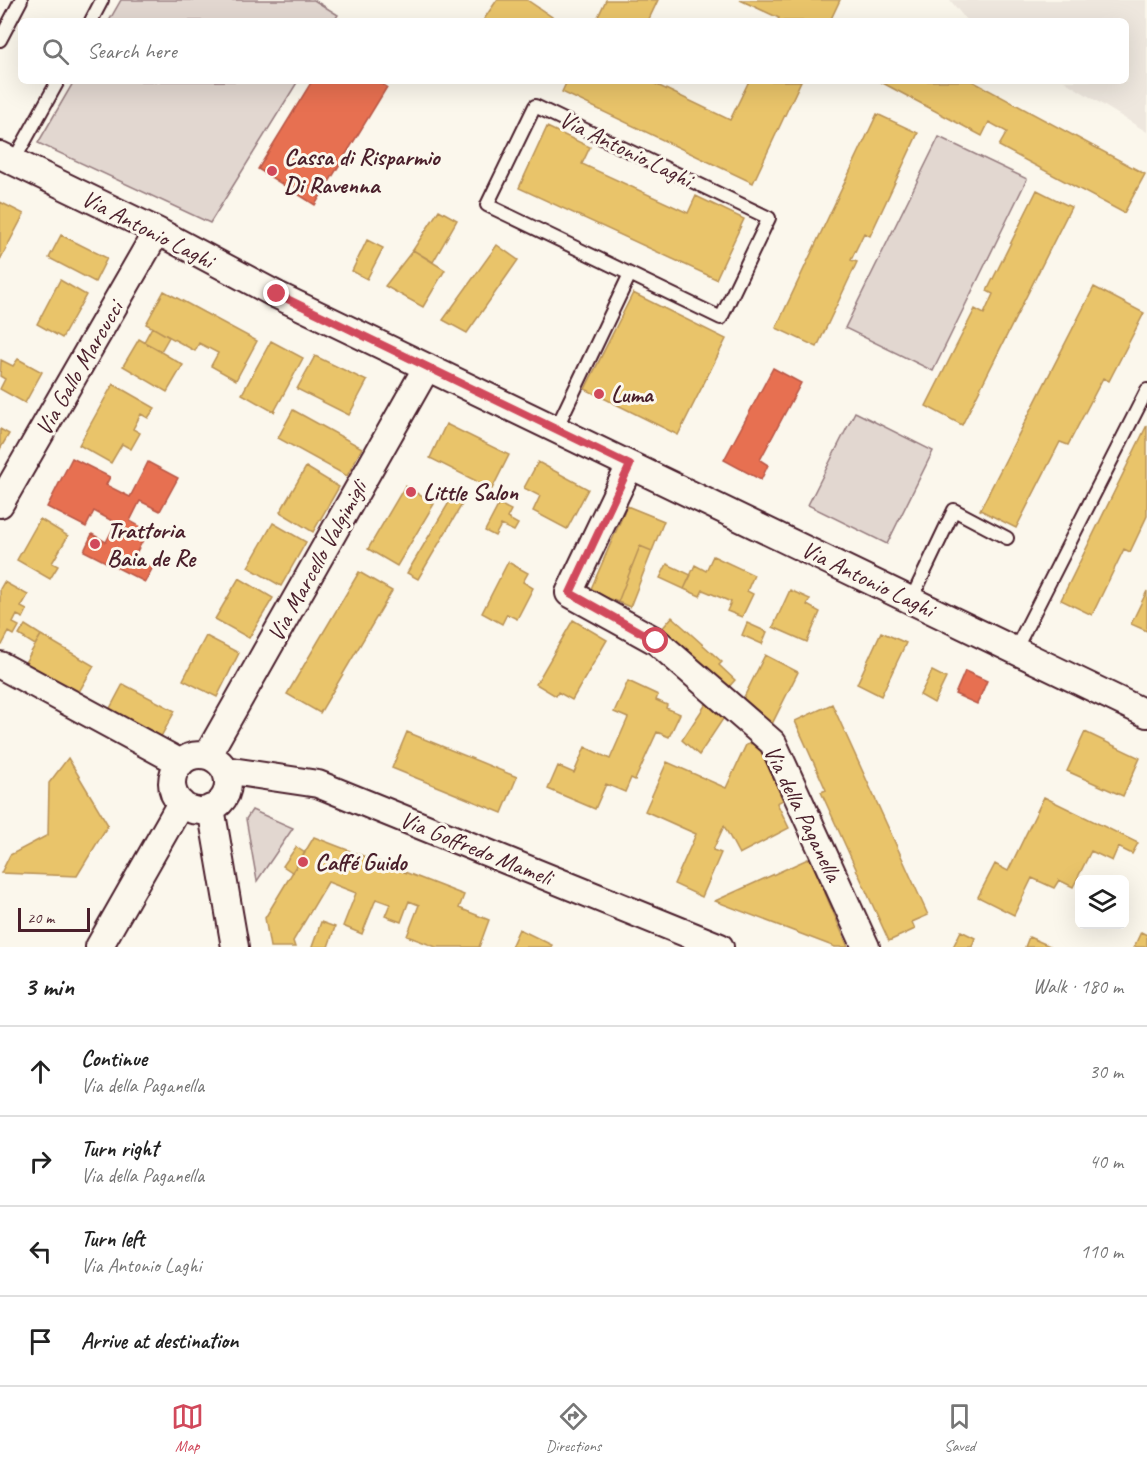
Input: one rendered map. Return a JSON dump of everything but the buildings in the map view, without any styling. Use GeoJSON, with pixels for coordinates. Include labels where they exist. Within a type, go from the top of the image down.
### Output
{"type":"FeatureCollection","features":[{"type":"Feature","properties":{"kind":"street","name":"Via Antonio Laghi"},"geometry":{"type":"LineString","coordinates":[[6,158],[157,231],[277,294],[1147,714]]}},
{"type":"Feature","properties":{"kind":"street","name":"Via Gallo Marcucci"},"geometry":{"type":"LineString","coordinates":[[0,504],[157,231]]}},
{"type":"Feature","properties":{"kind":"street","name":"Via Marcello Valgimigli"},"geometry":{"type":"LineString","coordinates":[[211,808],[225,796],[228,779],[216,763],[427,367]]}},
{"type":"Feature","properties":{"kind":"street","name":"Via della Paganella"},"geometry":{"type":"LineString","coordinates":[[630,465],[570,593],[656,641],[773,743],[866,947]]}},
{"type":"Feature","properties":{"kind":"street"},"geometry":{"type":"LineString","coordinates":[[0,665],[181,762]]}},
{"type":"Feature","properties":{"kind":"street"},"geometry":{"type":"LineString","coordinates":[[216,763],[189,757],[181,762],[172,778],[175,796],[181,803],[195,810],[211,808],[235,947]]}},
{"type":"Feature","properties":{"kind":"street","name":"Via Goffredo Mameli"},"geometry":{"type":"LineString","coordinates":[[216,763],[318,784],[720,947]]}},
{"type":"Feature","properties":{"kind":"street"},"geometry":{"type":"LineString","coordinates":[[99,947],[181,803]]}},
{"type":"Feature","properties":{"kind":"lane"},"geometry":{"type":"LineString","coordinates":[[0,40],[21,0]]}},
{"type":"Feature","properties":{"kind":"lane"},"geometry":{"type":"LineString","coordinates":[[93,18],[102,0]]}},
{"type":"Feature","properties":{"kind":"lane"},"geometry":{"type":"LineString","coordinates":[[6,158],[56,84]]}},
{"type":"Feature","properties":{"kind":"lane","name":"Via Antonio Laghi"},"geometry":{"type":"LineString","coordinates":[[535,106],[769,218],[721,318],[630,274],[487,205],[535,106]]}},
{"type":"Feature","properties":{"kind":"lane"},"geometry":{"type":"LineString","coordinates":[[556,429],[630,274]]}},
{"type":"Feature","properties":{"kind":"lane"},"geometry":{"type":"LineString","coordinates":[[1015,650],[1147,390]]}},
{"type":"Feature","properties":{"kind":"lane"},"geometry":{"type":"LineString","coordinates":[[911,600],[954,510],[1007,538]]}},
{"type":"Feature","properties":{"kind":"shaded area"},"geometry":{"type":"Polygon","coordinates":[[[121,0],[314,0],[338,15],[336,18],[111,18],[121,0]]]}},
{"type":"Feature","properties":{"kind":"shaded area"},"geometry":{"type":"Polygon","coordinates":[[[950,0],[1147,0],[1147,132],[1069,84],[1129,84],[1129,18],[965,18],[950,0]]]}},
{"type":"Feature","properties":{"kind":"shaded area"},"geometry":{"type":"Polygon","coordinates":[[[72,84],[296,84],[210,223],[38,143],[72,84]]]}},
{"type":"Feature","properties":{"kind":"shaded area"},"geometry":{"type":"Polygon","coordinates":[[[939,137],[1027,179],[933,371],[845,328],[939,137]]]}},
{"type":"Feature","properties":{"kind":"shaded area"},"geometry":{"type":"Polygon","coordinates":[[[855,412],[933,451],[887,544],[808,505],[855,412]]]}},
{"type":"Feature","properties":{"kind":"shaded area"},"geometry":{"type":"Polygon","coordinates":[[[252,810],[293,828],[257,881],[246,819],[252,810]]]}},
{"type":"Feature","properties":{"kind":"place","name":"Cassa di Risparmio Di Ravenna"},"geometry":{"type":"Point","coordinates":[272,171]}},
{"type":"Feature","properties":{"kind":"place","name":"Luma"},"geometry":{"type":"Point","coordinates":[599,394]}},
{"type":"Feature","properties":{"kind":"place","name":"Little Salon"},"geometry":{"type":"Point","coordinates":[411,492]}},
{"type":"Feature","properties":{"kind":"place","name":"Trattoria Baia de Re"},"geometry":{"type":"Point","coordinates":[95,544]}},
{"type":"Feature","properties":{"kind":"place","name":"Caffé Guido"},"geometry":{"type":"Point","coordinates":[303,862]}},
{"type":"Feature","properties":{"kind":"route"},"geometry":{"type":"LineString","coordinates":[[277,294],[630,465],[570,593],[656,641]]}}]}
